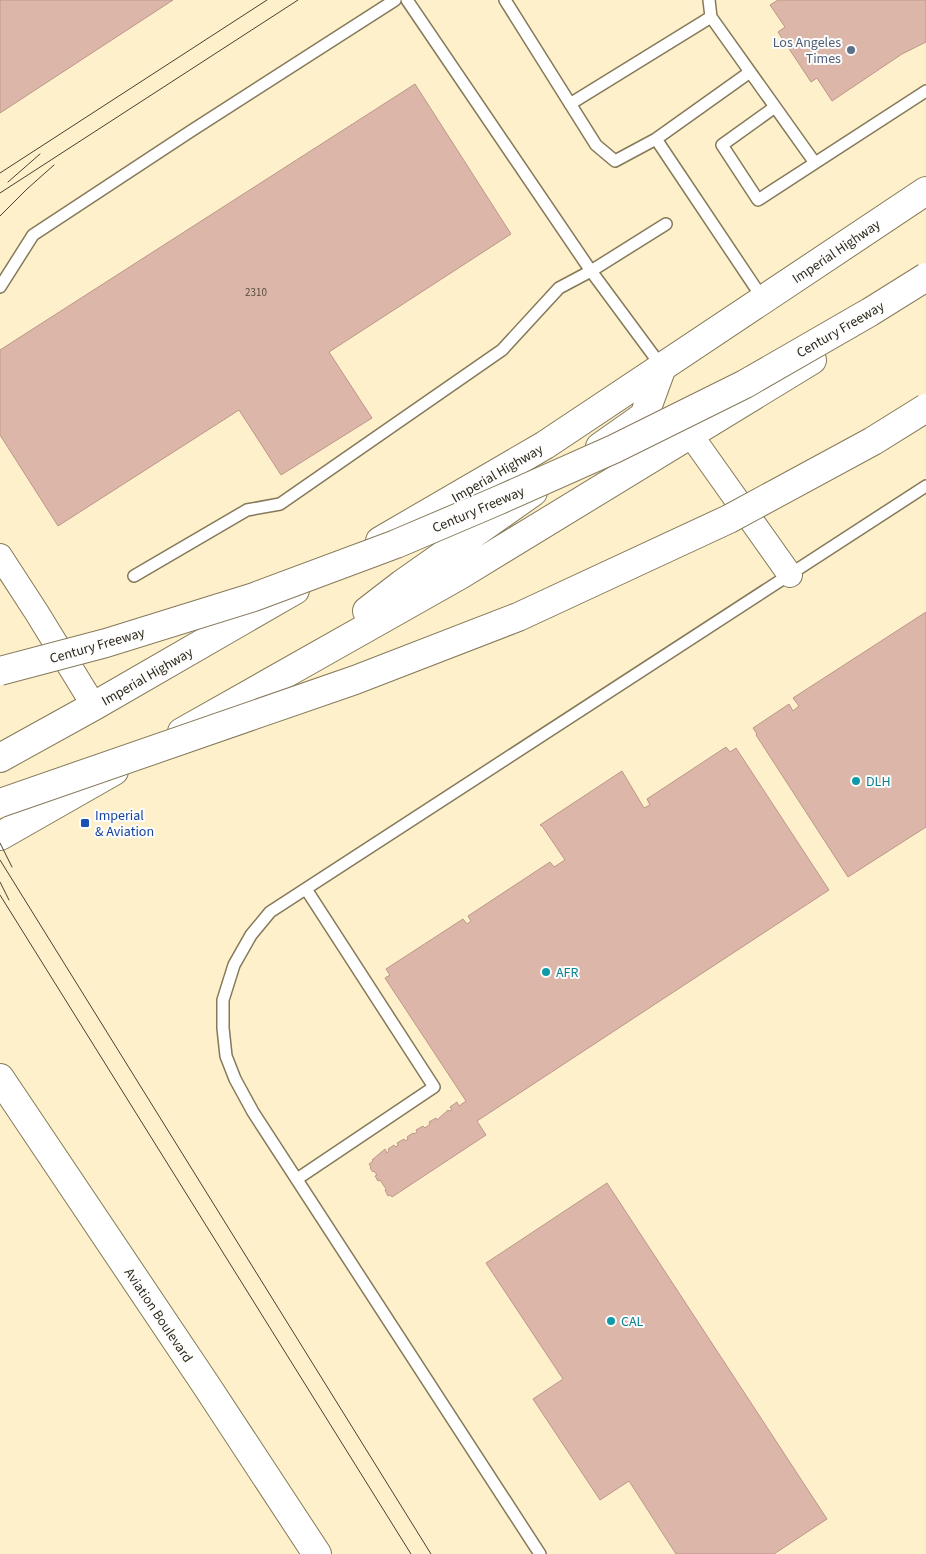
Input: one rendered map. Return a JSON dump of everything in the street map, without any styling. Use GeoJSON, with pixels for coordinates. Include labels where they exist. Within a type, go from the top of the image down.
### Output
{"type":"FeatureCollection","features":[{"type":"Feature","properties":{"kind":"main road","name":"Imperial Highway"},"geometry":{"type":"LineString","coordinates":[[0,758],[94,706],[545,445],[926,191]]}},
{"type":"Feature","properties":{"kind":"main road","name":"Century Freeway"},"geometry":{"type":"LineString","coordinates":[[0,671],[106,643],[254,597],[396,544],[497,502],[614,449],[745,384],[926,278]]}},
{"type":"Feature","properties":{"kind":"main road"},"geometry":{"type":"LineString","coordinates":[[0,836],[460,575],[851,337],[926,288]]}},
{"type":"Feature","properties":{"kind":"main road"},"geometry":{"type":"LineString","coordinates":[[338,644],[364,614],[402,584],[644,416],[662,367]]}},
{"type":"Feature","properties":{"kind":"main road"},"geometry":{"type":"LineString","coordinates":[[0,803],[355,680],[518,616],[729,519],[873,441],[926,408]]}},
{"type":"Feature","properties":{"kind":"main road","name":"Aviation Boulevard"},"geometry":{"type":"LineString","coordinates":[[0,1078],[317,1554]]}},
{"type":"Feature","properties":{"kind":"street"},"geometry":{"type":"LineString","coordinates":[[690,434],[790,575]]}},
{"type":"Feature","properties":{"kind":"street"},"geometry":{"type":"LineString","coordinates":[[0,556],[37,612],[94,706]]}},
{"type":"Feature","properties":{"kind":"lane"},"geometry":{"type":"LineString","coordinates":[[0,287],[33,235],[395,0]]}},
{"type":"Feature","properties":{"kind":"lane"},"geometry":{"type":"LineString","coordinates":[[407,0],[591,271],[662,367]]}},
{"type":"Feature","properties":{"kind":"lane"},"geometry":{"type":"LineString","coordinates":[[505,0],[596,145],[615,161],[656,139],[750,72]]}},
{"type":"Feature","properties":{"kind":"lane"},"geometry":{"type":"LineString","coordinates":[[709,0],[711,17],[815,163]]}},
{"type":"Feature","properties":{"kind":"lane"},"geometry":{"type":"LineString","coordinates":[[570,104],[711,17]]}},
{"type":"Feature","properties":{"kind":"lane"},"geometry":{"type":"LineString","coordinates":[[775,107],[722,145],[758,200],[926,91]]}},
{"type":"Feature","properties":{"kind":"lane"},"geometry":{"type":"LineString","coordinates":[[656,139],[763,299]]}},
{"type":"Feature","properties":{"kind":"lane"},"geometry":{"type":"LineString","coordinates":[[134,576],[247,510],[280,504],[502,350],[558,288],[591,271],[666,224]]}},
{"type":"Feature","properties":{"kind":"lane"},"geometry":{"type":"LineString","coordinates":[[540,1554],[253,1112],[235,1079],[226,1056],[223,1028],[223,1000],[234,965],[251,935],[270,912],[926,486]]}},
{"type":"Feature","properties":{"kind":"lane"},"geometry":{"type":"LineString","coordinates":[[297,1179],[434,1087],[306,889]]}},
{"type":"Feature","properties":{"kind":"building"},"geometry":{"type":"Polygon","coordinates":[[[0,0],[173,0],[0,113],[0,0]]]}},
{"type":"Feature","properties":{"kind":"building","name":"Los Angeles Times"},"geometry":{"type":"Polygon","coordinates":[[[778,0],[926,0],[926,42],[902,54],[832,101],[817,78],[811,82],[778,32],[785,27],[770,5],[778,0]]]}},
{"type":"Feature","properties":{"kind":"building"},"geometry":{"type":"Polygon","coordinates":[[[415,84],[511,234],[329,352],[372,418],[281,475],[239,410],[58,526],[0,435],[0,350],[415,84]]]}},
{"type":"Feature","properties":{"kind":"building","name":"DLH"},"geometry":{"type":"Polygon","coordinates":[[[926,612],[926,827],[848,877],[753,728],[789,704],[793,711],[799,706],[793,698],[926,612]]]}},
{"type":"Feature","properties":{"kind":"building","name":"AFR"},"geometry":{"type":"Polygon","coordinates":[[[726,747],[730,752],[736,748],[829,890],[477,1121],[486,1135],[392,1197],[388,1196],[386,1189],[375,1176],[377,1175],[370,1168],[369,1164],[372,1160],[385,1149],[387,1153],[388,1149],[394,1145],[396,1147],[397,1143],[404,1139],[405,1141],[408,1139],[407,1137],[417,1132],[416,1130],[423,1126],[425,1128],[430,1124],[429,1122],[436,1118],[437,1120],[448,1110],[452,1110],[450,1107],[457,1102],[459,1106],[466,1101],[385,978],[390,975],[386,969],[463,919],[467,924],[471,921],[468,916],[550,862],[554,867],[565,860],[540,825],[622,771],[644,808],[650,805],[647,799],[726,747]]]}},
{"type":"Feature","properties":{"kind":"building","name":"CAL"},"geometry":{"type":"Polygon","coordinates":[[[607,1183],[827,1519],[774,1554],[676,1554],[629,1481],[600,1500],[533,1399],[563,1379],[486,1263],[607,1183]]]}},
{"type":"Feature","properties":{"kind":"tram line"},"geometry":{"type":"LineString","coordinates":[[0,173],[267,0]]}},
{"type":"Feature","properties":{"kind":"tram line"},"geometry":{"type":"LineString","coordinates":[[0,193],[298,0]]}},
{"type":"Feature","properties":{"kind":"tram line"},"geometry":{"type":"LineString","coordinates":[[8,182],[40,154]]}},
{"type":"Feature","properties":{"kind":"tram line"},"geometry":{"type":"LineString","coordinates":[[0,216],[54,165]]}},
{"type":"Feature","properties":{"kind":"tram line"},"geometry":{"type":"LineString","coordinates":[[0,843],[12,867]]}},
{"type":"Feature","properties":{"kind":"tram line"},"geometry":{"type":"LineString","coordinates":[[0,860],[431,1554]]}},
{"type":"Feature","properties":{"kind":"tram line"},"geometry":{"type":"LineString","coordinates":[[0,882],[9,900]]}},
{"type":"Feature","properties":{"kind":"tram line"},"geometry":{"type":"LineString","coordinates":[[0,895],[411,1554]]}},
{"type":"Feature","properties":{"kind":"place","name":"Los Angeles Times"},"geometry":{"type":"Point","coordinates":[851,50]}},
{"type":"Feature","properties":{"kind":"place","name":"DLH"},"geometry":{"type":"Point","coordinates":[856,781]}},
{"type":"Feature","properties":{"kind":"place","name":"Imperial & Aviation"},"geometry":{"type":"Point","coordinates":[85,823]}},
{"type":"Feature","properties":{"kind":"place","name":"AFR"},"geometry":{"type":"Point","coordinates":[546,972]}},
{"type":"Feature","properties":{"kind":"place","name":"CAL"},"geometry":{"type":"Point","coordinates":[611,1321]}}]}
